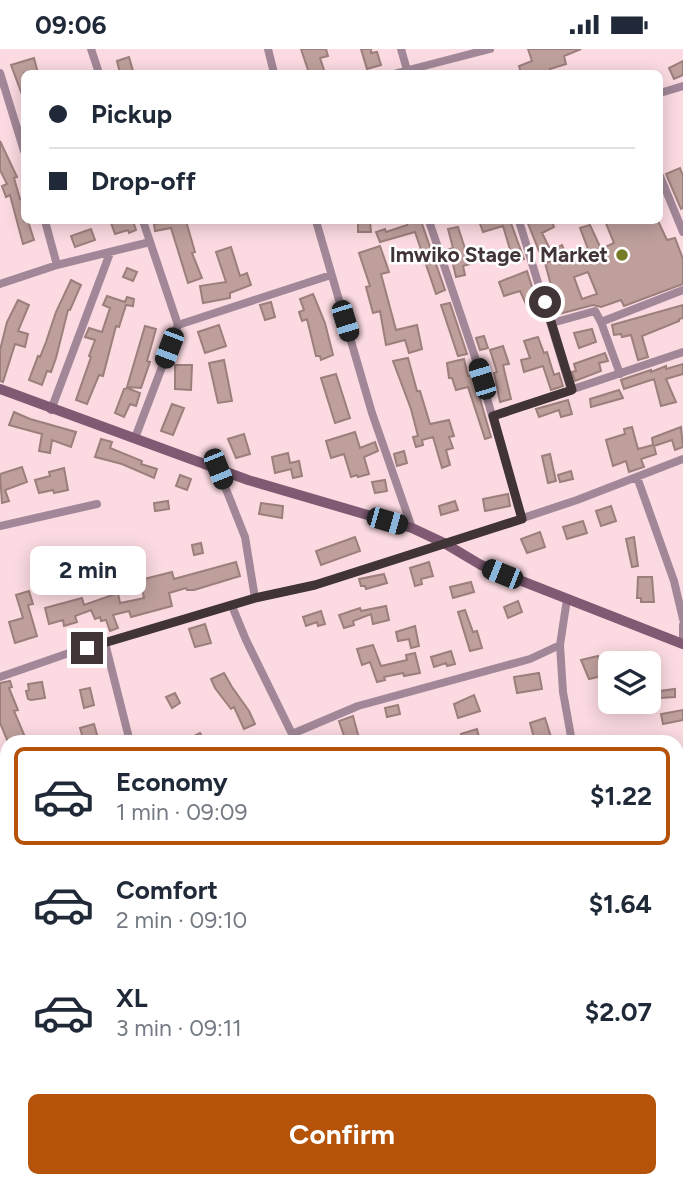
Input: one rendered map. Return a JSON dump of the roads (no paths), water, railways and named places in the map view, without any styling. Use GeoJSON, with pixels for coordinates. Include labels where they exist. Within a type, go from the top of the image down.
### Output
{"type":"FeatureCollection","features":[{"type":"Feature","properties":{"kind":"main road"},"geometry":{"type":"LineString","coordinates":[[0,389],[218,469],[412,528],[481,565],[683,644]]}},
{"type":"Feature","properties":{"kind":"street"},"geometry":{"type":"LineString","coordinates":[[91,49],[98,70]]}},
{"type":"Feature","properties":{"kind":"street"},"geometry":{"type":"LineString","coordinates":[[268,49],[273,70]]}},
{"type":"Feature","properties":{"kind":"street"},"geometry":{"type":"LineString","coordinates":[[401,49],[407,70],[490,49]]}},
{"type":"Feature","properties":{"kind":"street"},"geometry":{"type":"LineString","coordinates":[[0,73],[21,141]]}},
{"type":"Feature","properties":{"kind":"street"},"geometry":{"type":"LineString","coordinates":[[663,92],[683,86]]}},
{"type":"Feature","properties":{"kind":"street"},"geometry":{"type":"LineString","coordinates":[[663,183],[683,232]]}},
{"type":"Feature","properties":{"kind":"street"},"geometry":{"type":"LineString","coordinates":[[46,224],[57,265]]}},
{"type":"Feature","properties":{"kind":"street"},"geometry":{"type":"LineString","coordinates":[[135,438],[178,325],[144,224]]}},
{"type":"Feature","properties":{"kind":"street"},"geometry":{"type":"LineString","coordinates":[[317,224],[372,413],[412,528]]}},
{"type":"Feature","properties":{"kind":"street"},"geometry":{"type":"LineString","coordinates":[[430,224],[493,416],[522,519]]}},
{"type":"Feature","properties":{"kind":"street"},"geometry":{"type":"LineString","coordinates":[[520,224],[572,390]]}},
{"type":"Feature","properties":{"kind":"street"},"geometry":{"type":"LineString","coordinates":[[0,285],[57,265],[150,242]]}},
{"type":"Feature","properties":{"kind":"street"},"geometry":{"type":"LineString","coordinates":[[51,409],[110,253]]}},
{"type":"Feature","properties":{"kind":"street"},"geometry":{"type":"LineString","coordinates":[[178,325],[331,275]]}},
{"type":"Feature","properties":{"kind":"street"},"geometry":{"type":"LineString","coordinates":[[601,321],[683,290]]}},
{"type":"Feature","properties":{"kind":"street"},"geometry":{"type":"LineString","coordinates":[[552,323],[595,311],[620,374]]}},
{"type":"Feature","properties":{"kind":"street"},"geometry":{"type":"LineString","coordinates":[[493,416],[683,352]]}},
{"type":"Feature","properties":{"kind":"street"},"geometry":{"type":"LineString","coordinates":[[0,677],[69,653],[255,598],[315,585],[522,519],[683,459]]}},
{"type":"Feature","properties":{"kind":"street"},"geometry":{"type":"LineString","coordinates":[[218,469],[245,537],[255,598]]}},
{"type":"Feature","properties":{"kind":"street"},"geometry":{"type":"LineString","coordinates":[[637,477],[674,581],[683,619]]}},
{"type":"Feature","properties":{"kind":"street"},"geometry":{"type":"LineString","coordinates":[[0,526],[97,504]]}},
{"type":"Feature","properties":{"kind":"street"},"geometry":{"type":"LineString","coordinates":[[567,599],[561,645],[563,692],[571,735]]}},
{"type":"Feature","properties":{"kind":"street"},"geometry":{"type":"LineString","coordinates":[[232,606],[293,735]]}},
{"type":"Feature","properties":{"kind":"street"},"geometry":{"type":"LineString","coordinates":[[683,625],[683,644]]}},
{"type":"Feature","properties":{"kind":"street"},"geometry":{"type":"LineString","coordinates":[[105,643],[128,735]]}},
{"type":"Feature","properties":{"kind":"street"},"geometry":{"type":"LineString","coordinates":[[300,735],[358,706],[530,659],[561,645]]}},
{"type":"Feature","properties":{"kind":"place","name":"Imwiko Stage 1 Market"},"geometry":{"type":"Point","coordinates":[622,255]}}]}
